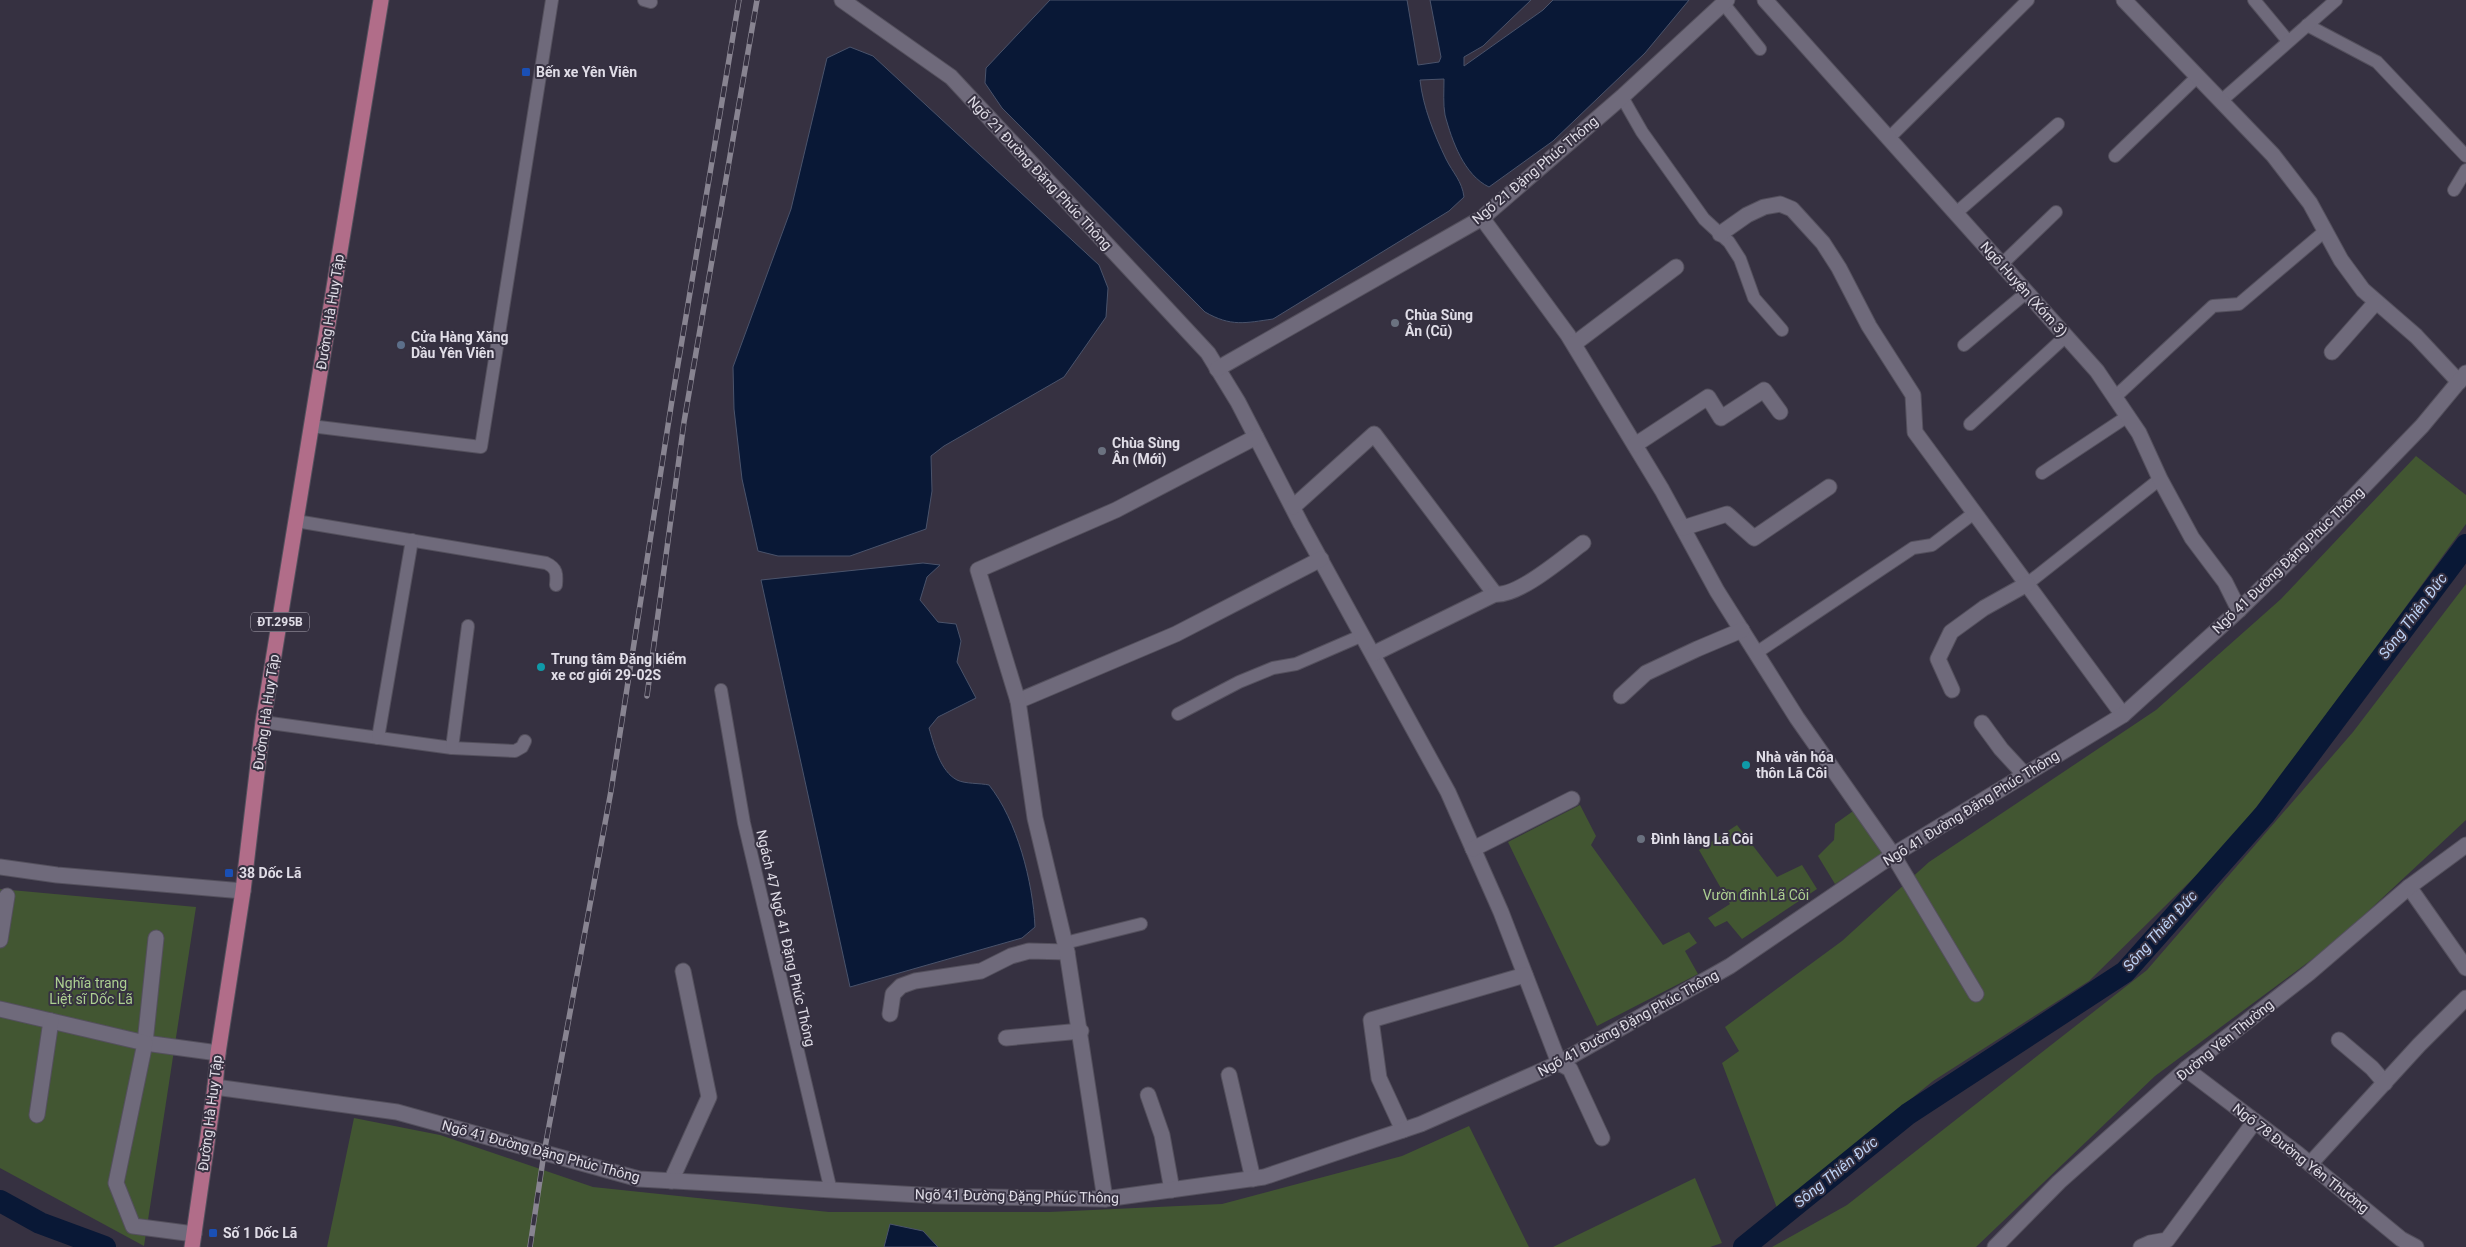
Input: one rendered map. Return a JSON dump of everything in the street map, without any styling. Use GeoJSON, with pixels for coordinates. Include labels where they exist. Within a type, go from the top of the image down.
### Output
{"type":"FeatureCollection","features":[{"type":"Feature","properties":{"kind":"main road","name":"Đường Hà Huy Tập"},"geometry":{"type":"LineString","coordinates":[[193,1242],[218,1053],[243,892],[263,722],[381,0]]}},
{"type":"Feature","properties":{"kind":"street","name":"Ngõ 21 Đường Đặng Phúc Thông"},"geometry":{"type":"LineString","coordinates":[[842,0],[951,77],[1208,352],[1448,792],[1501,912],[1559,1063]]}},
{"type":"Feature","properties":{"kind":"street","name":"Ngõ Huyện (Xóm 3)"},"geometry":{"type":"LineString","coordinates":[[1765,0],[2098,370],[2139,433],[2160,479],[2192,538],[2224,582],[2238,610]]}},
{"type":"Feature","properties":{"kind":"street"},"geometry":{"type":"LineString","coordinates":[[2124,0],[2273,155],[2310,203],[2340,260],[2363,290],[2462,378]]}},
{"type":"Feature","properties":{"kind":"street","name":"Ngõ 21 Đặng Phúc Thông"},"geometry":{"type":"LineString","coordinates":[[1218,369],[1482,218],[1622,97],[1725,2]]}},
{"type":"Feature","properties":{"kind":"street"},"geometry":{"type":"LineString","coordinates":[[1720,234],[1747,215],[1764,207],[1780,204],[1792,208],[1823,243],[1839,268],[1869,326],[1913,395],[1915,432],[2123,715]]}},
{"type":"Feature","properties":{"kind":"street"},"geometry":{"type":"LineString","coordinates":[[1482,218],[1574,344],[1683,528],[1716,591],[1797,718],[1893,855],[1976,994]]}},
{"type":"Feature","properties":{"kind":"street"},"geometry":{"type":"LineString","coordinates":[[1574,344],[1676,267]]}},
{"type":"Feature","properties":{"kind":"street"},"geometry":{"type":"LineString","coordinates":[[2332,352],[2376,302]]}},
{"type":"Feature","properties":{"kind":"street","name":"Ngõ 41 Đường Đặng Phúc Thông"},"geometry":{"type":"LineString","coordinates":[[215,1087],[397,1112],[639,1179],[938,1196],[1105,1200],[1264,1177],[1403,1130],[1559,1063],[1730,966],[1893,855],[2123,715],[2238,610],[2344,507],[2422,426],[2462,378]]}},
{"type":"Feature","properties":{"kind":"street"},"geometry":{"type":"LineString","coordinates":[[1635,445],[1708,398],[1721,418],[1764,390],[1780,412]]}},
{"type":"Feature","properties":{"kind":"street"},"geometry":{"type":"LineString","coordinates":[[1292,507],[1374,434],[1495,594]]}},
{"type":"Feature","properties":{"kind":"street"},"geometry":{"type":"LineString","coordinates":[[1105,1200],[1081,1031],[1066,948],[1036,818],[1018,701],[978,570],[1116,510],[1256,437]]}},
{"type":"Feature","properties":{"kind":"street"},"geometry":{"type":"LineString","coordinates":[[1683,528],[1727,514],[1754,538],[1829,487]]}},
{"type":"Feature","properties":{"kind":"street"},"geometry":{"type":"LineString","coordinates":[[1373,654],[1495,594],[1502,595],[1516,589],[1583,543]]}},
{"type":"Feature","properties":{"kind":"street"},"geometry":{"type":"LineString","coordinates":[[1018,701],[1176,634],[1321,559]]}},
{"type":"Feature","properties":{"kind":"street"},"geometry":{"type":"LineString","coordinates":[[1952,690],[1938,659],[1951,632],[1984,608],[2027,584]]}},
{"type":"Feature","properties":{"kind":"street"},"geometry":{"type":"LineString","coordinates":[[1621,696],[1646,673],[1742,630]]}},
{"type":"Feature","properties":{"kind":"street"},"geometry":{"type":"LineString","coordinates":[[1982,723],[2001,750],[2025,775]]}},
{"type":"Feature","properties":{"kind":"street"},"geometry":{"type":"LineString","coordinates":[[1473,849],[1572,799]]}},
{"type":"Feature","properties":{"kind":"street","name":"Đường Yên Thường"},"geometry":{"type":"LineString","coordinates":[[1995,1247],[2059,1182],[2186,1069],[2309,973],[2409,887],[2466,845]]}},
{"type":"Feature","properties":{"kind":"street"},"geometry":{"type":"LineString","coordinates":[[0,867],[57,875],[243,892]]}},
{"type":"Feature","properties":{"kind":"street"},"geometry":{"type":"LineString","coordinates":[[2409,887],[2466,968]]}},
{"type":"Feature","properties":{"kind":"street"},"geometry":{"type":"LineString","coordinates":[[0,940],[7,896]]}},
{"type":"Feature","properties":{"kind":"street"},"geometry":{"type":"LineString","coordinates":[[156,938],[146,1043],[116,1183],[133,1226],[193,1242]]}},
{"type":"Feature","properties":{"kind":"street"},"geometry":{"type":"LineString","coordinates":[[890,1014],[893,994],[901,986],[915,981],[981,971],[1010,956],[1029,951],[1066,948]]}},
{"type":"Feature","properties":{"kind":"street"},"geometry":{"type":"LineString","coordinates":[[671,1181],[709,1097],[683,971]]}},
{"type":"Feature","properties":{"kind":"street"},"geometry":{"type":"LineString","coordinates":[[1403,1130],[1379,1078],[1371,1020],[1525,975]]}},
{"type":"Feature","properties":{"kind":"street"},"geometry":{"type":"LineString","coordinates":[[2310,1164],[2466,998]]}},
{"type":"Feature","properties":{"kind":"street"},"geometry":{"type":"LineString","coordinates":[[0,1009],[146,1043],[218,1053]]}},
{"type":"Feature","properties":{"kind":"street"},"geometry":{"type":"LineString","coordinates":[[37,1115],[51,1020]]}},
{"type":"Feature","properties":{"kind":"street"},"geometry":{"type":"LineString","coordinates":[[1006,1038],[1081,1031]]}},
{"type":"Feature","properties":{"kind":"street"},"geometry":{"type":"LineString","coordinates":[[2339,1040],[2372,1068],[2385,1083]]}},
{"type":"Feature","properties":{"kind":"street"},"geometry":{"type":"LineString","coordinates":[[1559,1063],[1570,1069],[1602,1138]]}},
{"type":"Feature","properties":{"kind":"street","name":"Ngõ 78 Đường Yên Thường"},"geometry":{"type":"LineString","coordinates":[[2186,1069],[2255,1120],[2402,1238],[2416,1247]]}},
{"type":"Feature","properties":{"kind":"street"},"geometry":{"type":"LineString","coordinates":[[1229,1075],[1253,1179]]}},
{"type":"Feature","properties":{"kind":"street"},"geometry":{"type":"LineString","coordinates":[[1148,1095],[1162,1135],[1172,1190]]}},
{"type":"Feature","properties":{"kind":"street"},"geometry":{"type":"LineString","coordinates":[[2141,1247],[2150,1243],[2171,1244],[2255,1120]]}},
{"type":"Feature","properties":{"kind":"lane"},"geometry":{"type":"LineString","coordinates":[[311,426],[481,447],[552,0]]}},
{"type":"Feature","properties":{"kind":"lane"},"geometry":{"type":"LineString","coordinates":[[1889,138],[2028,0]]}},
{"type":"Feature","properties":{"kind":"lane"},"geometry":{"type":"LineString","coordinates":[[2254,0],[2288,41]]}},
{"type":"Feature","properties":{"kind":"lane"},"geometry":{"type":"LineString","coordinates":[[2221,101],[2336,0]]}},
{"type":"Feature","properties":{"kind":"lane"},"geometry":{"type":"LineString","coordinates":[[1725,2],[1760,49]]}},
{"type":"Feature","properties":{"kind":"lane"},"geometry":{"type":"LineString","coordinates":[[2307,25],[2377,62],[2466,156]]}},
{"type":"Feature","properties":{"kind":"lane"},"geometry":{"type":"LineString","coordinates":[[2115,156],[2197,77]]}},
{"type":"Feature","properties":{"kind":"lane"},"geometry":{"type":"LineString","coordinates":[[1622,97],[1653,148],[1704,219],[1729,242],[1740,260],[1754,298],[1782,330]]}},
{"type":"Feature","properties":{"kind":"lane"},"geometry":{"type":"LineString","coordinates":[[1956,213],[2058,124]]}},
{"type":"Feature","properties":{"kind":"lane"},"geometry":{"type":"LineString","coordinates":[[2454,190],[2466,170]]}},
{"type":"Feature","properties":{"kind":"lane"},"geometry":{"type":"LineString","coordinates":[[2002,264],[2056,212]]}},
{"type":"Feature","properties":{"kind":"lane"},"geometry":{"type":"LineString","coordinates":[[2115,397],[2213,306],[2240,304],[2325,231]]}},
{"type":"Feature","properties":{"kind":"lane"},"geometry":{"type":"LineString","coordinates":[[1964,345],[2027,292]]}},
{"type":"Feature","properties":{"kind":"lane"},"geometry":{"type":"LineString","coordinates":[[1970,424],[2066,336]]}},
{"type":"Feature","properties":{"kind":"lane"},"geometry":{"type":"LineString","coordinates":[[2042,473],[2128,416]]}},
{"type":"Feature","properties":{"kind":"lane"},"geometry":{"type":"LineString","coordinates":[[2027,584],[2160,479]]}},
{"type":"Feature","properties":{"kind":"lane"},"geometry":{"type":"LineString","coordinates":[[1756,653],[1913,548],[1932,544],[1974,512]]}},
{"type":"Feature","properties":{"kind":"lane"},"geometry":{"type":"LineString","coordinates":[[296,521],[546,563],[553,566],[557,573],[556,586]]}},
{"type":"Feature","properties":{"kind":"lane"},"geometry":{"type":"LineString","coordinates":[[378,738],[412,540]]}},
{"type":"Feature","properties":{"kind":"lane"},"geometry":{"type":"LineString","coordinates":[[452,748],[468,626]]}},
{"type":"Feature","properties":{"kind":"lane"},"geometry":{"type":"LineString","coordinates":[[1178,714],[1239,682],[1273,668],[1296,664],[1363,635]]}},
{"type":"Feature","properties":{"kind":"lane","name":"Ngách 47 Ngõ 41 Đặng Phúc Thông"},"geometry":{"type":"LineString","coordinates":[[722,690],[744,823],[831,1191]]}},
{"type":"Feature","properties":{"kind":"lane"},"geometry":{"type":"LineString","coordinates":[[263,722],[452,748],[515,751],[522,747],[525,741]]}},
{"type":"Feature","properties":{"kind":"lane"},"geometry":{"type":"LineString","coordinates":[[1066,948],[1141,924]]}},
{"type":"Feature","properties":{"kind":"green space"},"geometry":{"type":"Polygon","coordinates":[[[2416,456],[2466,495],[2466,524],[2359,671],[2230,842],[2089,981],[1933,1081],[1777,1208],[1722,1063],[1739,1051],[1725,1027],[1842,941],[1929,862],[2156,710],[2281,599],[2416,456]]]}},
{"type":"Feature","properties":{"kind":"green space"},"geometry":{"type":"Polygon","coordinates":[[[2466,584],[2466,820],[2334,943],[2155,1076],[1976,1247],[1772,1247],[1847,1205],[2147,970],[2353,732],[2466,584]]]}},
{"type":"Feature","properties":{"kind":"green space"},"geometry":{"type":"Polygon","coordinates":[[[1580,805],[1596,836],[1591,845],[1663,945],[1689,932],[1697,943],[1685,951],[1698,974],[1597,1026],[1508,842],[1580,805]]]}},
{"type":"Feature","properties":{"kind":"green space"},"geometry":{"type":"Polygon","coordinates":[[[1856,809],[1889,849],[1835,884],[1818,856],[1834,840],[1835,824],[1856,809]]]}},
{"type":"Feature","properties":{"kind":"green space","name":"Vườn đình Lã Côi"},"geometry":{"type":"Polygon","coordinates":[[[1737,825],[1777,877],[1802,865],[1817,889],[1742,939],[1727,921],[1715,927],[1708,918],[1730,904],[1699,850],[1737,825]]]}},
{"type":"Feature","properties":{"kind":"green space","name":"Nghĩa trang Liệt sĩ Dốc Lã"},"geometry":{"type":"Polygon","coordinates":[[[0,889],[196,907],[144,1246],[0,1168],[0,889]]]}},
{"type":"Feature","properties":{"kind":"green space"},"geometry":{"type":"Polygon","coordinates":[[[354,1118],[440,1135],[593,1187],[829,1212],[1049,1212],[1222,1204],[1402,1156],[1469,1126],[1529,1247],[327,1247],[354,1118]]]}},
{"type":"Feature","properties":{"kind":"green space"},"geometry":{"type":"Polygon","coordinates":[[[1695,1178],[1722,1243],[1710,1247],[1553,1247],[1695,1178]]]}},
{"type":"Feature","properties":{"kind":"water"},"geometry":{"type":"Polygon","coordinates":[[[1050,0],[1407,0],[1418,65],[1439,62],[1441,57],[1430,0],[1531,0],[1483,46],[1464,57],[1464,66],[1543,10],[1553,0],[1689,0],[1645,53],[1553,141],[1489,187],[1480,182],[1466,166],[1455,146],[1445,115],[1444,79],[1420,80],[1426,110],[1433,130],[1459,182],[1464,197],[1449,211],[1273,319],[1238,323],[1214,317],[1205,312],[1002,108],[985,83],[986,68],[1050,0]]]}},
{"type":"Feature","properties":{"kind":"water"},"geometry":{"type":"Polygon","coordinates":[[[850,47],[873,56],[1099,265],[1108,288],[1106,317],[1064,377],[944,446],[931,456],[932,491],[926,529],[850,556],[778,556],[758,551],[742,479],[734,409],[733,367],[791,209],[827,58],[850,47]]]}},
{"type":"Feature","properties":{"kind":"water"},"geometry":{"type":"Polygon","coordinates":[[[923,563],[940,565],[927,577],[920,600],[938,622],[956,624],[961,641],[957,662],[976,698],[938,717],[929,728],[933,742],[942,764],[951,776],[968,783],[989,785],[999,799],[1022,852],[1031,891],[1035,927],[1022,938],[850,987],[761,580],[923,563]]]}},
{"type":"Feature","properties":{"kind":"water"},"geometry":{"type":"Polygon","coordinates":[[[890,1224],[923,1231],[938,1247],[884,1247],[890,1224]]]}},
{"type":"Feature","properties":{"kind":"waterway","name":"Sông Thiên Đức"},"geometry":{"type":"LineString","coordinates":[[1744,1247],[1908,1114],[2125,972],[2265,814],[2466,545]]}},
{"type":"Feature","properties":{"kind":"waterway","name":"Sông Thiên Đức"},"geometry":{"type":"LineString","coordinates":[[0,1201],[40,1223],[105,1247]]}},
{"type":"Feature","properties":{"kind":"railway"},"geometry":{"type":"LineString","coordinates":[[530,1247],[544,1153],[611,791],[672,400],[739,0]]}},
{"type":"Feature","properties":{"kind":"railway"},"geometry":{"type":"LineString","coordinates":[[647,696],[684,422],[757,0]]}},
{"type":"Feature","properties":{"kind":"place","name":"Bến xe Yên Viên"},"geometry":{"type":"Point","coordinates":[526,72]}},
{"type":"Feature","properties":{"kind":"place","name":"Chùa Sùng Ân (Cũ)"},"geometry":{"type":"Point","coordinates":[1395,323]}},
{"type":"Feature","properties":{"kind":"place","name":"Cửa Hàng Xăng Dầu Yên Viên"},"geometry":{"type":"Point","coordinates":[401,345]}},
{"type":"Feature","properties":{"kind":"place","name":"Chùa Sùng Ân (Mới)"},"geometry":{"type":"Point","coordinates":[1102,451]}},
{"type":"Feature","properties":{"kind":"place","name":"Trung tâm Đăng kiểm xe cơ giới 29-02S"},"geometry":{"type":"Point","coordinates":[541,667]}},
{"type":"Feature","properties":{"kind":"place","name":"Nhà văn hóa thôn Lã Côi"},"geometry":{"type":"Point","coordinates":[1746,765]}},
{"type":"Feature","properties":{"kind":"place","name":"Đình làng Lã Côi"},"geometry":{"type":"Point","coordinates":[1641,839]}},
{"type":"Feature","properties":{"kind":"place","name":"38 Dốc Lã"},"geometry":{"type":"Point","coordinates":[229,873]}},
{"type":"Feature","properties":{"kind":"place","name":"Số 1 Dốc Lã"},"geometry":{"type":"Point","coordinates":[213,1233]}}]}
